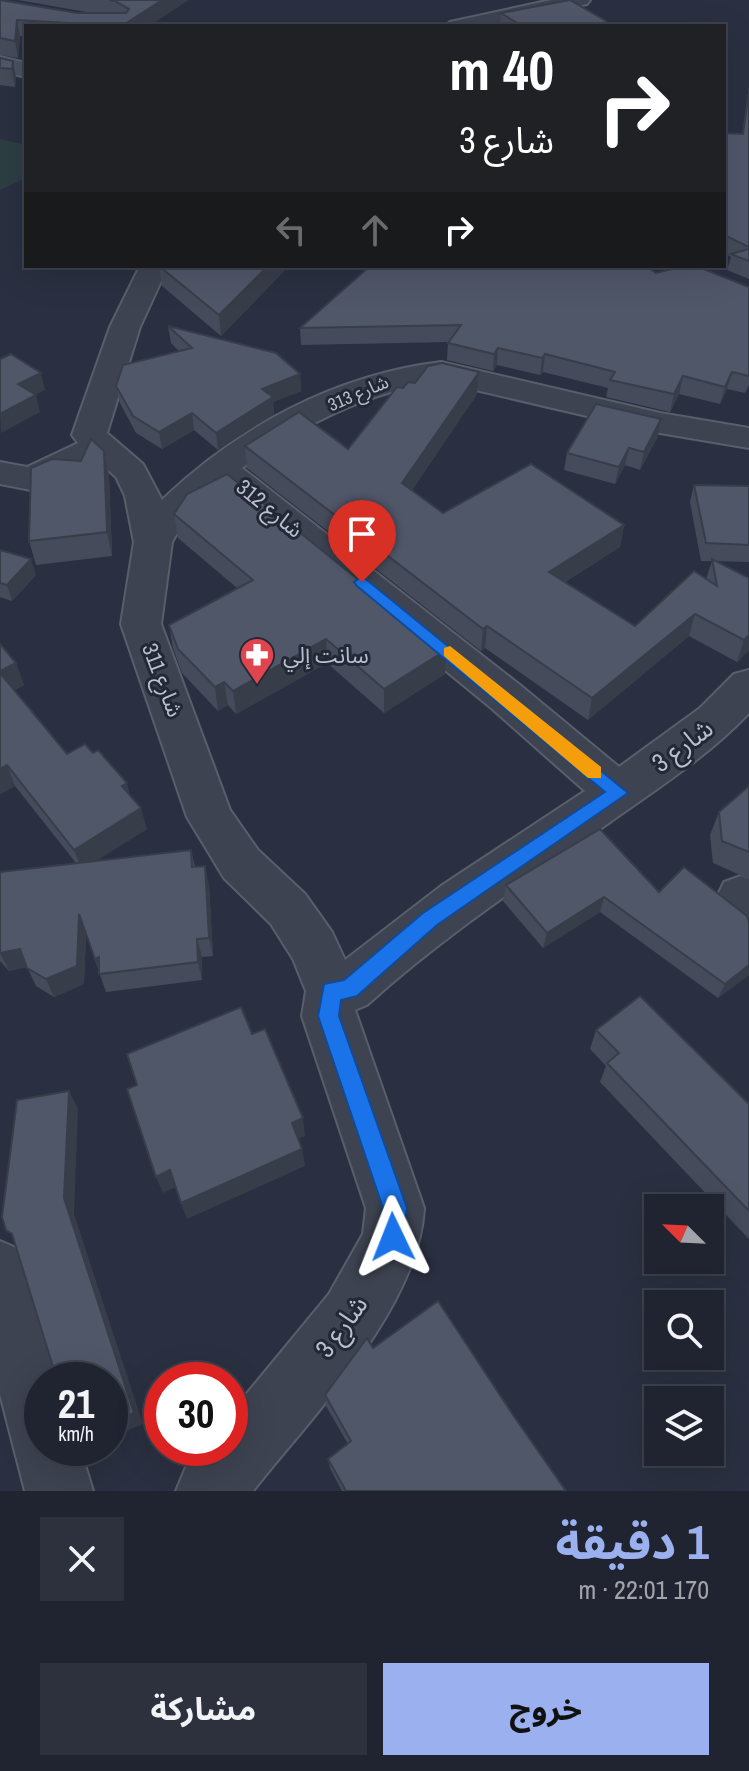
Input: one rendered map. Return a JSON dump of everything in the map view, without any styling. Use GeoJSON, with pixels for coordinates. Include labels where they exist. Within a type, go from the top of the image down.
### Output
{"type":"FeatureCollection","features":[{"type":"Feature","properties":{"kind":"street"},"geometry":{"type":"LineString","coordinates":[[466,24],[580,0]]}},
{"type":"Feature","properties":{"kind":"street"},"geometry":{"type":"LineString","coordinates":[[0,64],[24,70]]}},
{"type":"Feature","properties":{"kind":"street"},"geometry":{"type":"LineString","coordinates":[[17,513],[16,476],[97,445],[89,435],[89,426],[125,327],[153,268]]}},
{"type":"Feature","properties":{"kind":"street","name":"شارع 313"},"geometry":{"type":"LineString","coordinates":[[153,542],[171,511],[219,467],[280,428],[388,378],[412,373],[451,374],[660,423],[749,438]]}},
{"type":"Feature","properties":{"kind":"street","name":"شارع 311"},"geometry":{"type":"LineString","coordinates":[[97,445],[131,472],[143,496],[153,542],[141,624],[210,817],[241,864],[288,909],[314,948],[332,991]]}},
{"type":"Feature","properties":{"kind":"street","name":"شارع 312"},"geometry":{"type":"LineString","coordinates":[[219,467],[505,696],[618,793]]}},
{"type":"Feature","properties":{"kind":"street","name":"شارع 3"},"geometry":{"type":"LineString","coordinates":[[210,1491],[351,1316],[375,1277],[393,1237],[395,1208],[328,1016],[332,991],[349,989],[430,919],[618,793],[725,712],[749,685]]}},
{"type":"Feature","properties":{"kind":"street"},"geometry":{"type":"LineString","coordinates":[[0,1271],[24,1362]]}},
{"type":"Feature","properties":{"kind":"street"},"geometry":{"type":"LineString","coordinates":[[52,1466],[59,1491]]}},
{"type":"Feature","properties":{"kind":"shaded area"},"geometry":{"type":"Polygon","coordinates":[[[0,139],[24,145],[24,179],[0,190],[0,139]]]}},
{"type":"Feature","properties":{"kind":"building"},"geometry":{"type":"Polygon","coordinates":[[[0,0],[77,13],[126,13],[129,9],[109,0],[162,0],[125,24],[17,20],[15,41],[0,38],[0,0]]]}},
{"type":"Feature","properties":{"kind":"building"},"geometry":{"type":"Polygon","coordinates":[[[570,0],[606,21],[605,24],[519,24],[501,13],[570,0]]]}},
{"type":"Feature","properties":{"kind":"building"},"geometry":{"type":"Polygon","coordinates":[[[0,58],[13,61],[12,69],[0,68],[0,58]]]}},
{"type":"Feature","properties":{"kind":"building"},"geometry":{"type":"Polygon","coordinates":[[[749,92],[749,247],[726,236],[726,133],[743,134],[749,92]]]}},
{"type":"Feature","properties":{"kind":"building"},"geometry":{"type":"Polygon","coordinates":[[[749,249],[749,261],[731,254],[749,249]]]}},
{"type":"Feature","properties":{"kind":"building"},"geometry":{"type":"Polygon","coordinates":[[[161,268],[266,268],[219,315],[161,268]]]}},
{"type":"Feature","properties":{"kind":"building"},"geometry":{"type":"Polygon","coordinates":[[[368,268],[649,268],[656,273],[676,268],[701,268],[749,287],[749,376],[732,372],[725,387],[683,376],[674,394],[610,380],[615,372],[545,354],[542,358],[498,348],[494,354],[448,343],[461,325],[300,328],[368,268]]]}},
{"type":"Feature","properties":{"kind":"building"},"geometry":{"type":"Polygon","coordinates":[[[168,326],[276,353],[300,374],[262,389],[273,397],[216,433],[192,413],[159,432],[133,416],[116,386],[123,365],[192,348],[168,326]]]}},
{"type":"Feature","properties":{"kind":"building"},"geometry":{"type":"Polygon","coordinates":[[[11,354],[41,373],[18,384],[36,395],[0,414],[0,359],[11,354]]]}},
{"type":"Feature","properties":{"kind":"building"},"geometry":{"type":"Polygon","coordinates":[[[442,363],[479,372],[402,483],[443,513],[531,464],[624,525],[549,572],[635,626],[694,571],[717,586],[712,559],[749,578],[749,635],[744,640],[695,614],[592,698],[487,626],[483,629],[245,446],[299,412],[348,449],[397,387],[403,388],[408,382],[415,383],[428,366],[442,363]]]}},
{"type":"Feature","properties":{"kind":"building"},"geometry":{"type":"Polygon","coordinates":[[[596,404],[661,419],[644,452],[629,448],[619,467],[567,453],[596,404]]]}},
{"type":"Feature","properties":{"kind":"building"},"geometry":{"type":"Polygon","coordinates":[[[91,439],[104,451],[107,532],[29,541],[31,468],[52,459],[81,461],[91,439]]]}},
{"type":"Feature","properties":{"kind":"building"},"geometry":{"type":"Polygon","coordinates":[[[227,474],[446,650],[384,689],[326,639],[233,691],[224,682],[215,687],[178,649],[169,625],[253,580],[174,514],[187,494],[227,474]]]}},
{"type":"Feature","properties":{"kind":"building"},"geometry":{"type":"Polygon","coordinates":[[[694,485],[749,486],[749,545],[706,543],[694,485]]]}},
{"type":"Feature","properties":{"kind":"building"},"geometry":{"type":"Polygon","coordinates":[[[0,550],[31,559],[7,585],[0,583],[0,550]]]}},
{"type":"Feature","properties":{"kind":"building"},"geometry":{"type":"Polygon","coordinates":[[[0,644],[16,663],[0,671],[0,644]]]}},
{"type":"Feature","properties":{"kind":"building"},"geometry":{"type":"Polygon","coordinates":[[[0,673],[67,754],[85,744],[93,753],[98,750],[127,783],[122,786],[141,808],[74,850],[7,765],[0,769],[0,673]]]}},
{"type":"Feature","properties":{"kind":"building"},"geometry":{"type":"Polygon","coordinates":[[[749,786],[749,852],[722,841],[719,812],[749,786]]]}},
{"type":"Feature","properties":{"kind":"building"},"geometry":{"type":"Polygon","coordinates":[[[600,829],[659,892],[684,867],[747,916],[749,965],[725,984],[604,897],[547,933],[506,885],[600,829]]]}},
{"type":"Feature","properties":{"kind":"building"},"geometry":{"type":"Polygon","coordinates":[[[191,850],[192,867],[205,866],[209,938],[197,939],[198,962],[99,974],[99,957],[95,959],[79,914],[77,966],[46,979],[27,968],[20,949],[0,953],[0,872],[191,850]]]}},
{"type":"Feature","properties":{"kind":"building"},"geometry":{"type":"Polygon","coordinates":[[[640,996],[749,1104],[749,1211],[607,1063],[619,1053],[596,1030],[640,996]]]}},
{"type":"Feature","properties":{"kind":"building"},"geometry":{"type":"Polygon","coordinates":[[[241,1007],[252,1034],[265,1029],[303,1118],[292,1123],[302,1149],[181,1203],[170,1170],[156,1177],[127,1089],[137,1085],[127,1054],[241,1007]]]}},
{"type":"Feature","properties":{"kind":"building"},"geometry":{"type":"Polygon","coordinates":[[[69,1091],[64,1198],[117,1362],[51,1362],[12,1234],[6,1230],[2,1217],[17,1100],[69,1091]]]}},
{"type":"Feature","properties":{"kind":"building"},"geometry":{"type":"Polygon","coordinates":[[[438,1301],[566,1491],[346,1491],[328,1459],[351,1441],[325,1395],[367,1338],[373,1348],[438,1301]]]}},
{"type":"Feature","properties":{"kind":"building"},"geometry":{"type":"Polygon","coordinates":[[[128,1395],[134,1413],[128,1416],[128,1395]]]}},
{"type":"Feature","properties":{"kind":"slow traffic"},"geometry":{"type":"LineString","coordinates":[[450,652],[595,773]]}},
{"type":"Feature","properties":{"kind":"place","name":"سانت إلي"},"geometry":{"type":"Point","coordinates":[257,686]}},
{"type":"Feature","properties":{"kind":"route"},"geometry":{"type":"LineString","coordinates":[[362,582],[505,696],[618,793],[430,919],[349,989],[332,991],[328,1016],[395,1208],[393,1237]]}}]}
